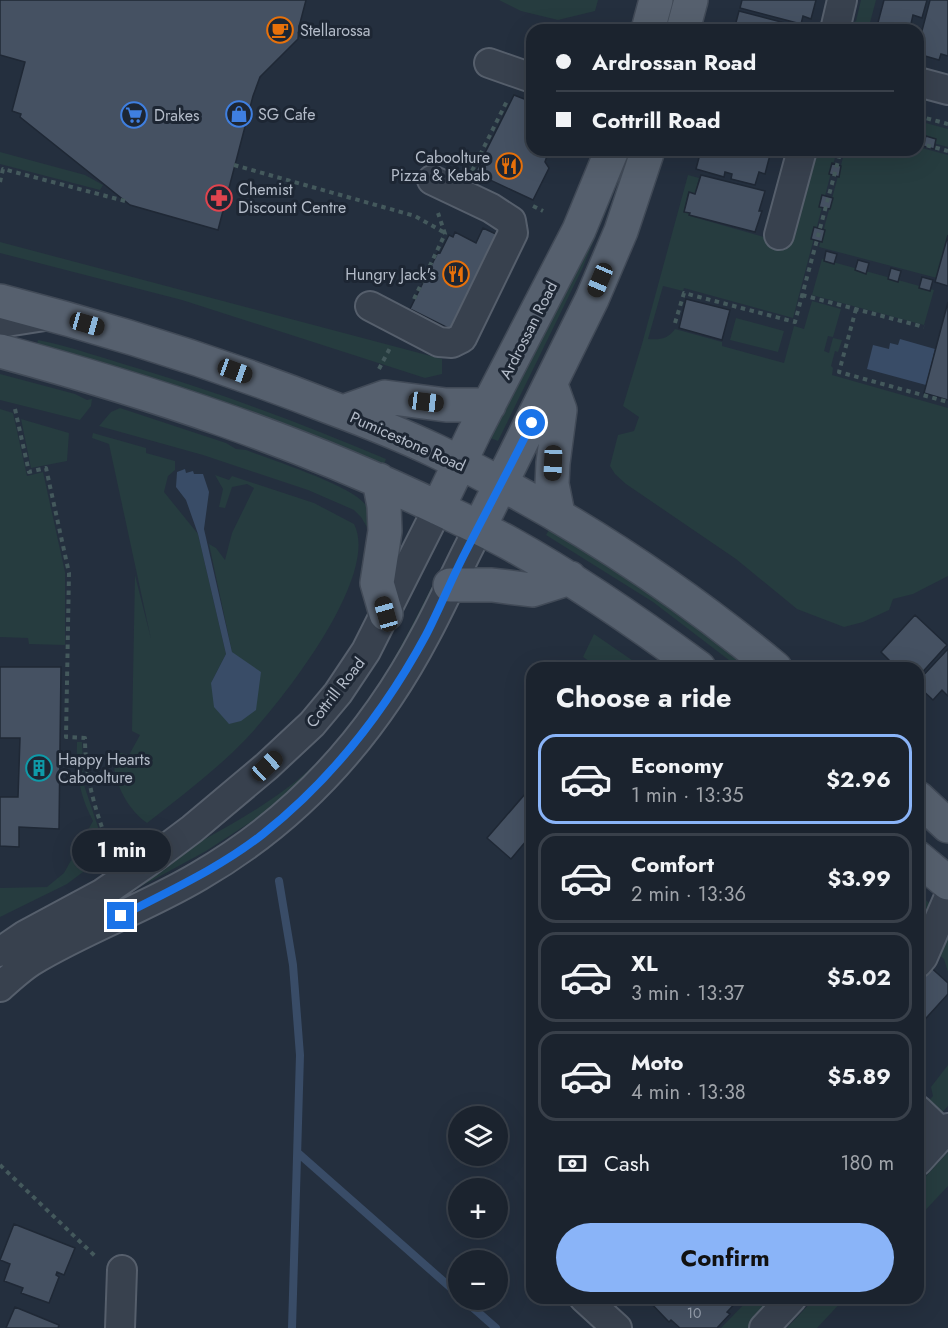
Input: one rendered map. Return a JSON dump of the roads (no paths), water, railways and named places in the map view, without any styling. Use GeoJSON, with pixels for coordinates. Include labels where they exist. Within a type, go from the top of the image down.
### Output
{"type":"FeatureCollection","features":[{"type":"Feature","properties":{"kind":"main road"},"geometry":{"type":"LineString","coordinates":[[650,24],[656,0]]}},
{"type":"Feature","properties":{"kind":"main road"},"geometry":{"type":"LineString","coordinates":[[684,24],[691,0]]}},
{"type":"Feature","properties":{"kind":"main road","name":"Ardrossan Road"},"geometry":{"type":"LineString","coordinates":[[438,508],[579,230],[610,156]]}},
{"type":"Feature","properties":{"kind":"main road"},"geometry":{"type":"LineString","coordinates":[[478,528],[551,385],[613,251],[646,156]]}},
{"type":"Feature","properties":{"kind":"main road","name":"Pumicestone Road"},"geometry":{"type":"LineString","coordinates":[[0,301],[215,364],[428,447],[558,514],[671,588],[724,626],[768,662]]}},
{"type":"Feature","properties":{"kind":"main road"},"geometry":{"type":"LineString","coordinates":[[0,351],[116,384],[285,442],[379,480],[478,528],[570,578],[691,662]]}},
{"type":"Feature","properties":{"kind":"main road"},"geometry":{"type":"LineString","coordinates":[[551,385],[560,410],[552,484],[558,514]]}},
{"type":"Feature","properties":{"kind":"main road"},"geometry":{"type":"LineString","coordinates":[[343,412],[386,397],[446,405],[489,405]]}},
{"type":"Feature","properties":{"kind":"main road"},"geometry":{"type":"LineString","coordinates":[[379,480],[384,506],[385,531],[377,583],[386,614]]}},
{"type":"Feature","properties":{"kind":"main road"},"geometry":{"type":"LineString","coordinates":[[450,585],[492,585],[532,590],[570,578]]}},
{"type":"Feature","properties":{"kind":"main road"},"geometry":{"type":"LineString","coordinates":[[924,804],[948,826]]}},
{"type":"Feature","properties":{"kind":"main road"},"geometry":{"type":"LineString","coordinates":[[924,863],[948,883]]}},
{"type":"Feature","properties":{"kind":"street"},"geometry":{"type":"LineString","coordinates":[[836,24],[842,0]]}},
{"type":"Feature","properties":{"kind":"street"},"geometry":{"type":"LineString","coordinates":[[489,63],[526,76]]}},
{"type":"Feature","properties":{"kind":"street"},"geometry":{"type":"LineString","coordinates":[[924,84],[948,90]]}},
{"type":"Feature","properties":{"kind":"street"},"geometry":{"type":"LineString","coordinates":[[779,235],[800,156]]}},
{"type":"Feature","properties":{"kind":"street"},"geometry":{"type":"LineString","coordinates":[[370,306],[439,342],[452,343],[462,338],[513,233],[511,221],[491,208],[432,180]]}},
{"type":"Feature","properties":{"kind":"street"},"geometry":{"type":"LineString","coordinates":[[0,323],[52,315]]}},
{"type":"Feature","properties":{"kind":"street","name":"Cottrill Road"},"geometry":{"type":"LineString","coordinates":[[0,952],[25,935],[103,893],[139,868],[192,829],[267,766],[312,724],[338,693],[366,651],[438,508]]}},
{"type":"Feature","properties":{"kind":"street"},"geometry":{"type":"LineString","coordinates":[[0,987],[30,963],[198,877],[261,835],[325,779],[349,751],[396,687],[426,634],[478,528]]}},
{"type":"Feature","properties":{"kind":"street"},"geometry":{"type":"LineString","coordinates":[[924,955],[948,899]]}},
{"type":"Feature","properties":{"kind":"street"},"geometry":{"type":"LineString","coordinates":[[924,1114],[946,1131],[924,1155]]}},
{"type":"Feature","properties":{"kind":"street"},"geometry":{"type":"LineString","coordinates":[[120,1328],[122,1270]]}},
{"type":"Feature","properties":{"kind":"street"},"geometry":{"type":"LineString","coordinates":[[591,1304],[617,1328]]}},
{"type":"Feature","properties":{"kind":"street"},"geometry":{"type":"LineString","coordinates":[[764,1328],[786,1304]]}},
{"type":"Feature","properties":{"kind":"water"},"geometry":{"type":"Polygon","coordinates":[[[900,339],[935,349],[926,385],[867,369],[873,345],[889,349],[890,343],[898,345],[900,339]]]}},
{"type":"Feature","properties":{"kind":"water"},"geometry":{"type":"Polygon","coordinates":[[[185,469],[186,473],[193,471],[194,474],[203,474],[209,492],[204,529],[232,652],[261,672],[256,710],[241,721],[229,724],[214,707],[211,683],[226,654],[198,534],[186,500],[176,487],[177,472],[185,469]]]}},
{"type":"Feature","properties":{"kind":"waterway"},"geometry":{"type":"LineString","coordinates":[[279,881],[293,965],[300,1055],[292,1328]]}},
{"type":"Feature","properties":{"kind":"waterway"},"geometry":{"type":"LineString","coordinates":[[298,1153],[448,1285]]}},
{"type":"Feature","properties":{"kind":"waterway"},"geometry":{"type":"LineString","coordinates":[[476,1310],[496,1328]]}},
{"type":"Feature","properties":{"kind":"place","name":"Stellarossa"},"geometry":{"type":"Point","coordinates":[280,30]}},
{"type":"Feature","properties":{"kind":"place","name":"SG Cafe"},"geometry":{"type":"Point","coordinates":[239,114]}},
{"type":"Feature","properties":{"kind":"place","name":"Drakes"},"geometry":{"type":"Point","coordinates":[134,115]}},
{"type":"Feature","properties":{"kind":"place","name":"Caboolture Pizza & Kebab"},"geometry":{"type":"Point","coordinates":[509,166]}},
{"type":"Feature","properties":{"kind":"place","name":"Chemist Discount Centre"},"geometry":{"type":"Point","coordinates":[219,198]}},
{"type":"Feature","properties":{"kind":"place","name":"Hungry Jack's"},"geometry":{"type":"Point","coordinates":[456,274]}},
{"type":"Feature","properties":{"kind":"place","name":"Happy Hearts Caboolture"},"geometry":{"type":"Point","coordinates":[39,768]}}]}
